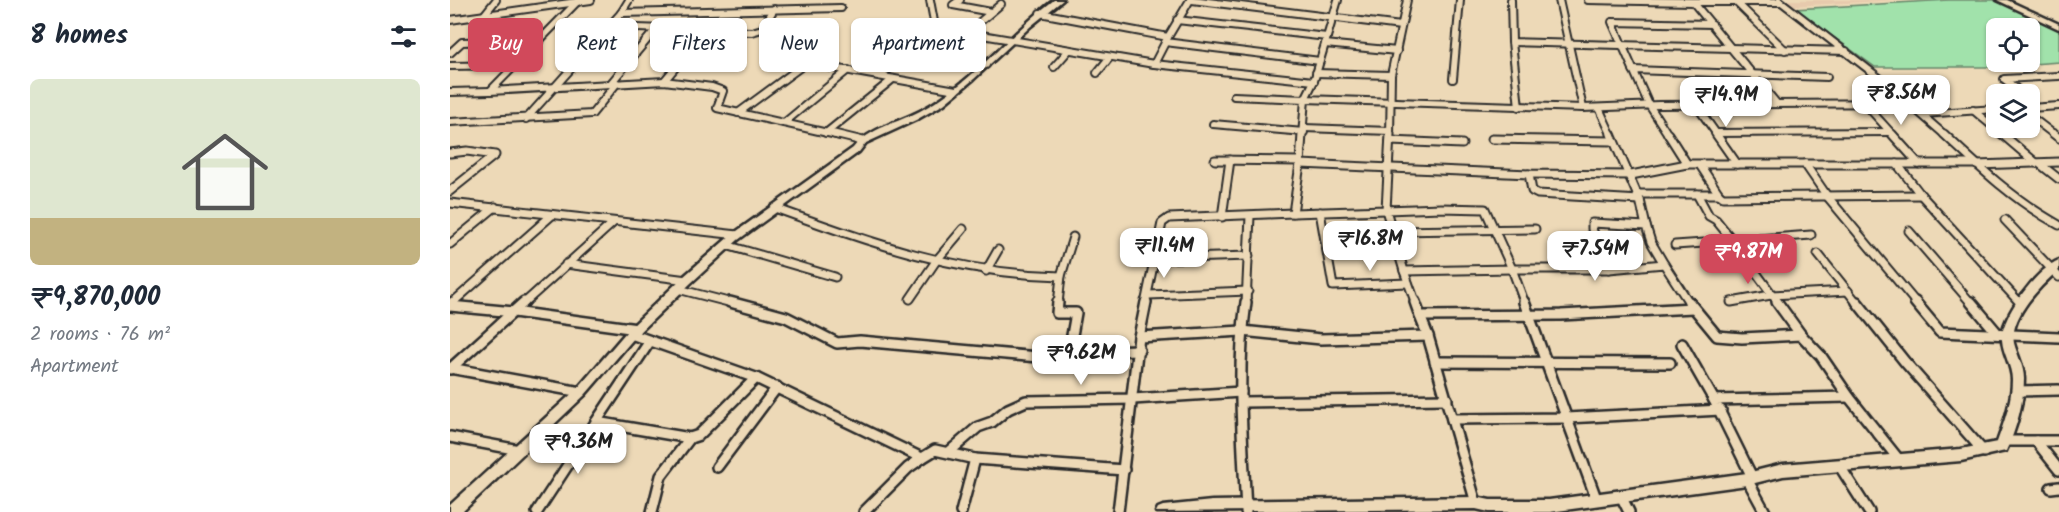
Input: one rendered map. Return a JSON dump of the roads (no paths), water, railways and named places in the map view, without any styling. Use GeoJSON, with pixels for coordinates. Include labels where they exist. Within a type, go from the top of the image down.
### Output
{"type":"FeatureCollection","features":[{"type":"Feature","properties":{"kind":"street"},"geometry":{"type":"LineString","coordinates":[[484,15],[496,0]]}},
{"type":"Feature","properties":{"kind":"street"},"geometry":{"type":"LineString","coordinates":[[450,20],[591,0]]}},
{"type":"Feature","properties":{"kind":"street"},"geometry":{"type":"LineString","coordinates":[[616,18],[629,0]]}},
{"type":"Feature","properties":{"kind":"street"},"geometry":{"type":"LineString","coordinates":[[811,8],[817,0]]}},
{"type":"Feature","properties":{"kind":"street"},"geometry":{"type":"LineString","coordinates":[[930,0],[933,18]]}},
{"type":"Feature","properties":{"kind":"street"},"geometry":{"type":"LineString","coordinates":[[960,0],[953,5],[991,12]]}},
{"type":"Feature","properties":{"kind":"street"},"geometry":{"type":"LineString","coordinates":[[986,64],[1040,13],[1059,0]]}},
{"type":"Feature","properties":{"kind":"street"},"geometry":{"type":"LineString","coordinates":[[1154,64],[1166,39],[1191,0],[1401,26]]}},
{"type":"Feature","properties":{"kind":"street"},"geometry":{"type":"LineString","coordinates":[[1293,213],[1304,130],[1305,99],[1314,81],[1338,0]]}},
{"type":"Feature","properties":{"kind":"street"},"geometry":{"type":"LineString","coordinates":[[1407,0],[1391,75],[1386,210],[1404,271],[1428,336],[1476,503]]}},
{"type":"Feature","properties":{"kind":"street"},"geometry":{"type":"LineString","coordinates":[[1453,79],[1460,0]]}},
{"type":"Feature","properties":{"kind":"street"},"geometry":{"type":"LineString","coordinates":[[1511,0],[1512,42],[1519,107]]}},
{"type":"Feature","properties":{"kind":"street"},"geometry":{"type":"LineString","coordinates":[[1558,0],[1582,108]]}},
{"type":"Feature","properties":{"kind":"street"},"geometry":{"type":"LineString","coordinates":[[1588,0],[1693,3],[1780,1],[1909,103],[2010,195],[2037,214],[2059,225]]}},
{"type":"Feature","properties":{"kind":"street"},"geometry":{"type":"LineString","coordinates":[[2001,0],[2059,25]]}},
{"type":"Feature","properties":{"kind":"street"},"geometry":{"type":"LineString","coordinates":[[2010,0],[2059,25]]}},
{"type":"Feature","properties":{"kind":"street"},"geometry":{"type":"LineString","coordinates":[[543,37],[577,2]]}},
{"type":"Feature","properties":{"kind":"street"},"geometry":{"type":"LineString","coordinates":[[1693,3],[1734,49],[1777,104]]}},
{"type":"Feature","properties":{"kind":"street"},"geometry":{"type":"LineString","coordinates":[[1737,3],[1785,50]]}},
{"type":"Feature","properties":{"kind":"street"},"geometry":{"type":"LineString","coordinates":[[984,18],[1001,4]]}},
{"type":"Feature","properties":{"kind":"street"},"geometry":{"type":"LineString","coordinates":[[621,13],[841,8]]}},
{"type":"Feature","properties":{"kind":"street"},"geometry":{"type":"LineString","coordinates":[[747,31],[759,31],[774,9]]}},
{"type":"Feature","properties":{"kind":"street"},"geometry":{"type":"LineString","coordinates":[[1040,13],[1166,39],[1320,61]]}},
{"type":"Feature","properties":{"kind":"street"},"geometry":{"type":"LineString","coordinates":[[1177,20],[1397,51]]}},
{"type":"Feature","properties":{"kind":"street"},"geometry":{"type":"LineString","coordinates":[[1687,164],[1649,105],[1612,22],[1617,20],[1712,24]]}},
{"type":"Feature","properties":{"kind":"street"},"geometry":{"type":"LineString","coordinates":[[986,35],[1154,64],[1314,81]]}},
{"type":"Feature","properties":{"kind":"street"},"geometry":{"type":"LineString","coordinates":[[450,122],[592,114],[650,37]]}},
{"type":"Feature","properties":{"kind":"street"},"geometry":{"type":"LineString","coordinates":[[450,53],[462,42],[468,42]]}},
{"type":"Feature","properties":{"kind":"street"},"geometry":{"type":"LineString","coordinates":[[1512,42],[1846,51]]}},
{"type":"Feature","properties":{"kind":"street"},"geometry":{"type":"LineString","coordinates":[[1054,67],[1069,50]]}},
{"type":"Feature","properties":{"kind":"street"},"geometry":{"type":"LineString","coordinates":[[1097,73],[1110,57]]}},
{"type":"Feature","properties":{"kind":"street"},"geometry":{"type":"LineString","coordinates":[[738,113],[806,63],[956,90]]}},
{"type":"Feature","properties":{"kind":"street"},"geometry":{"type":"LineString","coordinates":[[450,66],[468,66]]}},
{"type":"Feature","properties":{"kind":"street"},"geometry":{"type":"LineString","coordinates":[[784,123],[848,70]]}},
{"type":"Feature","properties":{"kind":"street"},"geometry":{"type":"LineString","coordinates":[[1633,70],[1827,76]]}},
{"type":"Feature","properties":{"kind":"street"},"geometry":{"type":"LineString","coordinates":[[490,91],[508,72]]}},
{"type":"Feature","properties":{"kind":"street"},"geometry":{"type":"LineString","coordinates":[[526,119],[568,72]]}},
{"type":"Feature","properties":{"kind":"street"},"geometry":{"type":"LineString","coordinates":[[664,81],[672,72]]}},
{"type":"Feature","properties":{"kind":"street"},"geometry":{"type":"LineString","coordinates":[[880,76],[885,72]]}},
{"type":"Feature","properties":{"kind":"street"},"geometry":{"type":"LineString","coordinates":[[452,512],[581,392],[634,332],[726,245],[856,150],[863,141],[939,104],[977,72]]}},
{"type":"Feature","properties":{"kind":"street"},"geometry":{"type":"LineString","coordinates":[[1316,73],[1391,75]]}},
{"type":"Feature","properties":{"kind":"street"},"geometry":{"type":"LineString","coordinates":[[2010,84],[2004,79],[2059,76]]}},
{"type":"Feature","properties":{"kind":"street"},"geometry":{"type":"LineString","coordinates":[[826,133],[893,79]]}},
{"type":"Feature","properties":{"kind":"street"},"geometry":{"type":"LineString","coordinates":[[450,92],[664,81],[712,87],[723,91],[717,108],[863,141]]}},
{"type":"Feature","properties":{"kind":"street"},"geometry":{"type":"LineString","coordinates":[[1234,96],[1582,108],[1649,105],[1909,103]]}},
{"type":"Feature","properties":{"kind":"street"},"geometry":{"type":"LineString","coordinates":[[1865,104],[1919,164]]}},
{"type":"Feature","properties":{"kind":"street"},"geometry":{"type":"LineString","coordinates":[[1696,105],[1737,164]]}},
{"type":"Feature","properties":{"kind":"street"},"geometry":{"type":"LineString","coordinates":[[2040,107],[2059,106]]}},
{"type":"Feature","properties":{"kind":"street"},"geometry":{"type":"LineString","coordinates":[[1599,108],[1612,141],[1631,175],[1651,243],[1693,308],[1717,336],[1742,338],[1801,335]]}},
{"type":"Feature","properties":{"kind":"street"},"geometry":{"type":"LineString","coordinates":[[1922,114],[1986,109]]}},
{"type":"Feature","properties":{"kind":"street"},"geometry":{"type":"LineString","coordinates":[[1973,110],[2059,179]]}},
{"type":"Feature","properties":{"kind":"street"},"geometry":{"type":"LineString","coordinates":[[1213,124],[1304,130],[1390,131]]}},
{"type":"Feature","properties":{"kind":"street"},"geometry":{"type":"LineString","coordinates":[[2040,124],[2059,138]]}},
{"type":"Feature","properties":{"kind":"street"},"geometry":{"type":"LineString","coordinates":[[1715,133],[1890,132]]}},
{"type":"Feature","properties":{"kind":"street"},"geometry":{"type":"LineString","coordinates":[[1492,139],[1612,141]]}},
{"type":"Feature","properties":{"kind":"street"},"geometry":{"type":"LineString","coordinates":[[1390,141],[1462,144]]}},
{"type":"Feature","properties":{"kind":"street"},"geometry":{"type":"LineString","coordinates":[[450,153],[467,151],[495,154],[450,191]]}},
{"type":"Feature","properties":{"kind":"street"},"geometry":{"type":"LineString","coordinates":[[1215,160],[1529,174],[1631,175],[1687,164],[1976,165],[2059,162]]}},
{"type":"Feature","properties":{"kind":"street"},"geometry":{"type":"LineString","coordinates":[[1222,217],[1230,160]]}},
{"type":"Feature","properties":{"kind":"street"},"geometry":{"type":"LineString","coordinates":[[1805,164],[1827,196],[1940,332],[2003,334],[2022,338],[2059,338]]}},
{"type":"Feature","properties":{"kind":"street"},"geometry":{"type":"LineString","coordinates":[[1897,164],[1921,195],[2021,304]]}},
{"type":"Feature","properties":{"kind":"street"},"geometry":{"type":"LineString","coordinates":[[1701,165],[1719,194],[1724,197],[1921,195]]}},
{"type":"Feature","properties":{"kind":"street"},"geometry":{"type":"LineString","coordinates":[[1529,174],[1532,191],[1538,194],[1638,197],[1719,194]]}},
{"type":"Feature","properties":{"kind":"street"},"geometry":{"type":"LineString","coordinates":[[1697,194],[1709,216],[1716,220],[1733,241],[1801,335],[1821,356],[1901,461]]}},
{"type":"Feature","properties":{"kind":"street"},"geometry":{"type":"LineString","coordinates":[[450,203],[738,236]]}},
{"type":"Feature","properties":{"kind":"street"},"geometry":{"type":"LineString","coordinates":[[450,244],[495,207]]}},
{"type":"Feature","properties":{"kind":"street"},"geometry":{"type":"LineString","coordinates":[[775,208],[890,250],[936,261],[1023,277],[1061,276]]}},
{"type":"Feature","properties":{"kind":"street"},"geometry":{"type":"LineString","coordinates":[[1118,512],[1139,337],[1162,223],[1169,218],[1386,210],[1485,209],[1512,269],[1596,498]]}},
{"type":"Feature","properties":{"kind":"street"},"geometry":{"type":"LineString","coordinates":[[1320,212],[1333,286],[1408,283]]}},
{"type":"Feature","properties":{"kind":"street"},"geometry":{"type":"LineString","coordinates":[[450,305],[552,215]]}},
{"type":"Feature","properties":{"kind":"street"},"geometry":{"type":"LineString","coordinates":[[1246,510],[1241,397],[1242,331],[1248,291],[1250,216]]}},
{"type":"Feature","properties":{"kind":"street"},"geometry":{"type":"LineString","coordinates":[[2003,334],[2021,304],[2056,270],[2004,220]]}},
{"type":"Feature","properties":{"kind":"street"},"geometry":{"type":"LineString","coordinates":[[450,369],[614,222]]}},
{"type":"Feature","properties":{"kind":"street"},"geometry":{"type":"LineString","coordinates":[[1610,269],[1592,230],[1592,223],[1646,226]]}},
{"type":"Feature","properties":{"kind":"street"},"geometry":{"type":"LineString","coordinates":[[910,299],[936,261],[963,229]]}},
{"type":"Feature","properties":{"kind":"street"},"geometry":{"type":"LineString","coordinates":[[1392,231],[1535,229]]}},
{"type":"Feature","properties":{"kind":"street"},"geometry":{"type":"LineString","coordinates":[[1163,512],[1212,507],[1246,510],[1476,503],[1491,509],[1582,507],[1596,498],[1750,478],[1783,470],[1901,461],[1984,452],[2001,447],[2017,391],[2018,376],[2003,334],[1909,231]]}},
{"type":"Feature","properties":{"kind":"street"},"geometry":{"type":"LineString","coordinates":[[1676,244],[1811,235]]}},
{"type":"Feature","properties":{"kind":"street"},"geometry":{"type":"LineString","coordinates":[[1069,351],[1076,313],[1057,313],[1061,276],[1073,237]]}},
{"type":"Feature","properties":{"kind":"street"},"geometry":{"type":"LineString","coordinates":[[726,245],[835,277]]}},
{"type":"Feature","properties":{"kind":"street"},"geometry":{"type":"LineString","coordinates":[[986,271],[998,250]]}},
{"type":"Feature","properties":{"kind":"street"},"geometry":{"type":"LineString","coordinates":[[1818,254],[1905,362],[1984,452]]}},
{"type":"Feature","properties":{"kind":"street"},"geometry":{"type":"LineString","coordinates":[[1155,259],[1249,256]]}},
{"type":"Feature","properties":{"kind":"street"},"geometry":{"type":"LineString","coordinates":[[566,264],[687,280]]}},
{"type":"Feature","properties":{"kind":"street"},"geometry":{"type":"LineString","coordinates":[[1404,271],[1610,269],[1664,264]]}},
{"type":"Feature","properties":{"kind":"street"},"geometry":{"type":"LineString","coordinates":[[678,289],[786,317],[842,344],[860,341],[1038,357],[1069,351],[1139,350]]}},
{"type":"Feature","properties":{"kind":"street"},"geometry":{"type":"LineString","coordinates":[[1149,295],[1248,291]]}},
{"type":"Feature","properties":{"kind":"street"},"geometry":{"type":"LineString","coordinates":[[1731,302],[1771,295],[1848,291]]}},
{"type":"Feature","properties":{"kind":"street"},"geometry":{"type":"LineString","coordinates":[[450,305],[514,312],[634,332],[777,387],[922,458]]}},
{"type":"Feature","properties":{"kind":"street"},"geometry":{"type":"LineString","coordinates":[[1420,316],[1561,315],[1693,308]]}},
{"type":"Feature","properties":{"kind":"street"},"geometry":{"type":"LineString","coordinates":[[1139,337],[1242,331],[1322,339],[1428,336]]}},
{"type":"Feature","properties":{"kind":"street"},"geometry":{"type":"LineString","coordinates":[[537,512],[650,340]]}},
{"type":"Feature","properties":{"kind":"street"},"geometry":{"type":"LineString","coordinates":[[1682,344],[1721,410],[1765,512]]}},
{"type":"Feature","properties":{"kind":"street"},"geometry":{"type":"LineString","coordinates":[[1435,362],[1670,363]]}},
{"type":"Feature","properties":{"kind":"street"},"geometry":{"type":"LineString","coordinates":[[450,369],[581,392]]}},
{"type":"Feature","properties":{"kind":"street"},"geometry":{"type":"LineString","coordinates":[[596,422],[690,438],[699,435],[756,378]]}},
{"type":"Feature","properties":{"kind":"street"},"geometry":{"type":"LineString","coordinates":[[717,467],[777,387]]}},
{"type":"Feature","properties":{"kind":"street"},"geometry":{"type":"LineString","coordinates":[[2017,391],[2059,390]]}},
{"type":"Feature","properties":{"kind":"street"},"geometry":{"type":"LineString","coordinates":[[949,452],[978,427],[992,422],[1008,409],[1026,401],[1241,397],[1447,399]]}},
{"type":"Feature","properties":{"kind":"street"},"geometry":{"type":"LineString","coordinates":[[1714,400],[1850,397]]}},
{"type":"Feature","properties":{"kind":"street"},"geometry":{"type":"LineString","coordinates":[[1452,419],[1567,418],[1721,410]]}},
{"type":"Feature","properties":{"kind":"street"},"geometry":{"type":"LineString","coordinates":[[450,437],[519,450]]}},
{"type":"Feature","properties":{"kind":"street"},"geometry":{"type":"LineString","coordinates":[[652,512],[661,476],[690,438]]}},
{"type":"Feature","properties":{"kind":"street"},"geometry":{"type":"LineString","coordinates":[[2004,441],[2059,441]]}},
{"type":"Feature","properties":{"kind":"street"},"geometry":{"type":"LineString","coordinates":[[2036,441],[2059,470]]}},
{"type":"Feature","properties":{"kind":"street"},"geometry":{"type":"LineString","coordinates":[[864,512],[908,468],[934,450],[975,459],[1124,470]]}},
{"type":"Feature","properties":{"kind":"street"},"geometry":{"type":"LineString","coordinates":[[961,512],[975,459]]}},
{"type":"Feature","properties":{"kind":"street"},"geometry":{"type":"LineString","coordinates":[[1839,465],[1869,512]]}},
{"type":"Feature","properties":{"kind":"street"},"geometry":{"type":"LineString","coordinates":[[1621,496],[1629,512]]}}]}
